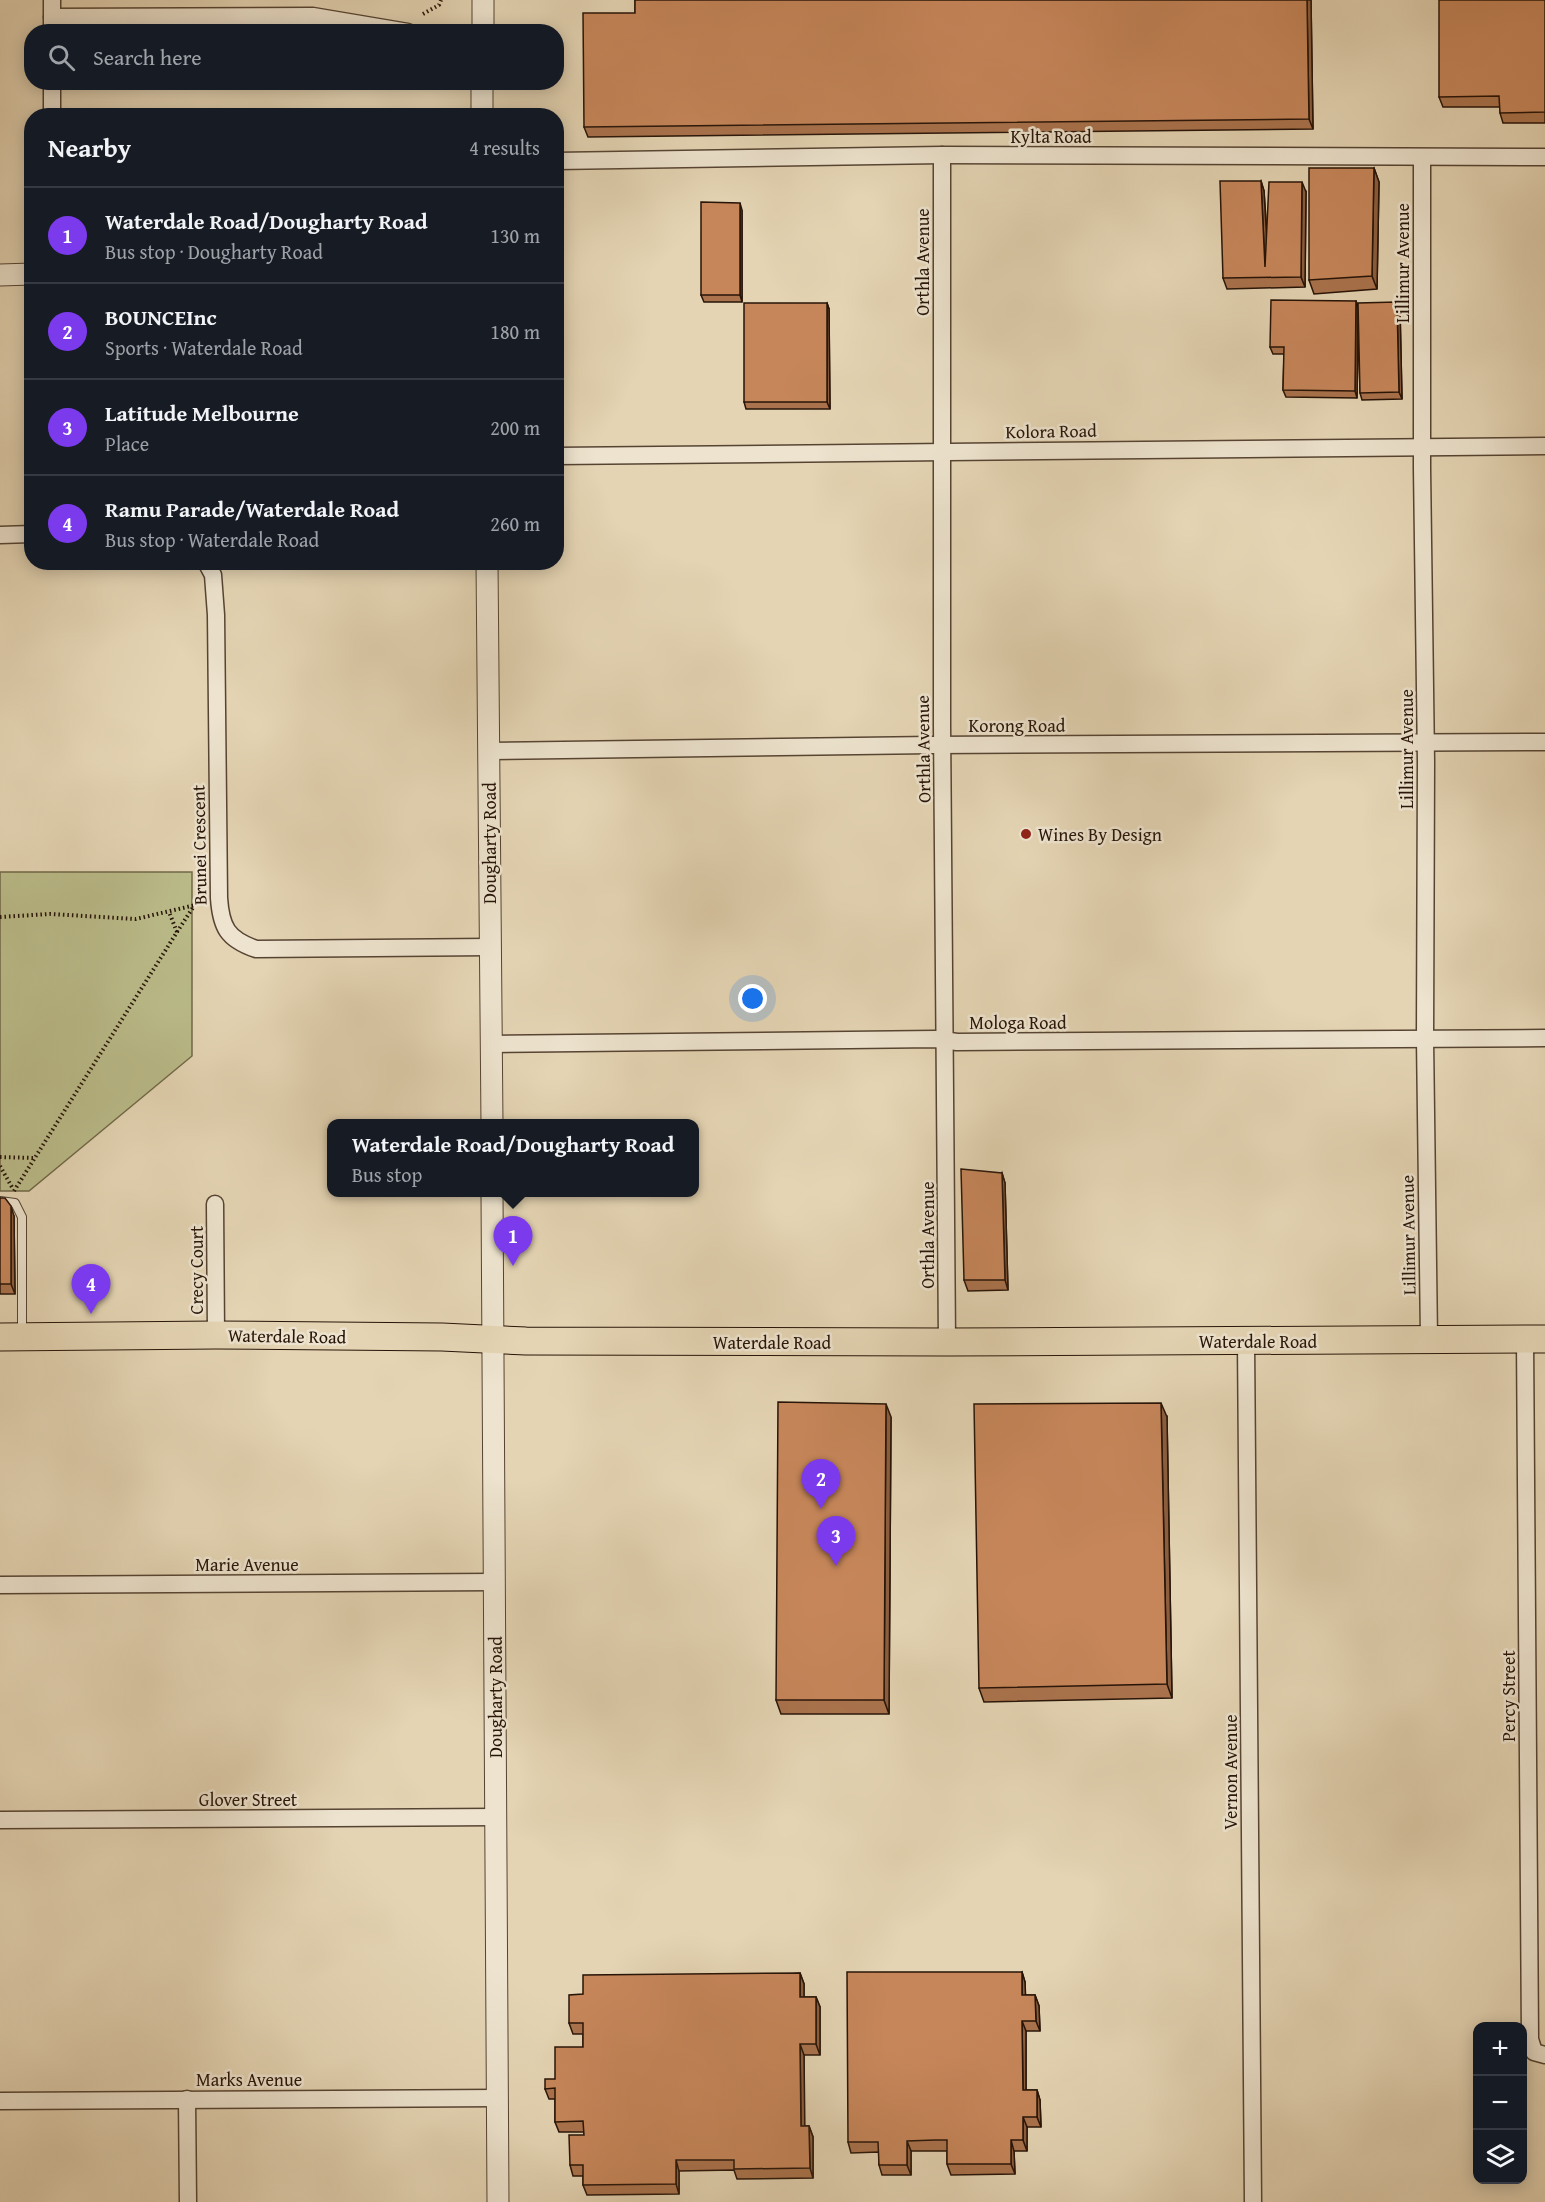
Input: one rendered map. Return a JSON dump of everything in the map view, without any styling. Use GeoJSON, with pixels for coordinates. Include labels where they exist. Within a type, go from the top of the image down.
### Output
{"type":"FeatureCollection","features":[{"type":"Feature","properties":{"kind":"main road","name":"Waterdale Road"},"geometry":{"type":"LineString","coordinates":[[11,1337],[216,1335],[526,1341],[947,1342],[1535,1339]]}},
{"type":"Feature","properties":{"kind":"street"},"geometry":{"type":"LineString","coordinates":[[52,0],[52,24],[313,16],[360,24]]}},
{"type":"Feature","properties":{"kind":"street"},"geometry":{"type":"LineString","coordinates":[[483,0],[483,24]]}},
{"type":"Feature","properties":{"kind":"street"},"geometry":{"type":"LineString","coordinates":[[52,90],[52,108]]}},
{"type":"Feature","properties":{"kind":"street"},"geometry":{"type":"LineString","coordinates":[[482,90],[482,108]]}},
{"type":"Feature","properties":{"kind":"street","name":"Kylta Road"},"geometry":{"type":"LineString","coordinates":[[564,161],[942,155],[1545,157]]}},
{"type":"Feature","properties":{"kind":"street","name":"Orthla Avenue"},"geometry":{"type":"LineString","coordinates":[[942,155],[942,745],[947,1342]]}},
{"type":"Feature","properties":{"kind":"street","name":"Lillimur Avenue"},"geometry":{"type":"LineString","coordinates":[[1422,158],[1422,447],[1426,742],[1425,1039],[1429,1340]]}},
{"type":"Feature","properties":{"kind":"street"},"geometry":{"type":"LineString","coordinates":[[0,275],[24,274]]}},
{"type":"Feature","properties":{"kind":"street","name":"Kolora Road"},"geometry":{"type":"LineString","coordinates":[[564,456],[1545,446]]}},
{"type":"Feature","properties":{"kind":"street"},"geometry":{"type":"LineString","coordinates":[[0,535],[24,534]]}},
{"type":"Feature","properties":{"kind":"street","name":"Brunei Crescent"},"geometry":{"type":"LineString","coordinates":[[210,570],[213,575],[216,615],[219,898],[220,915],[226,930],[243,945],[256,949],[490,947]]}},
{"type":"Feature","properties":{"kind":"street","name":"Dougharty Road"},"geometry":{"type":"LineString","coordinates":[[487,570],[492,1119]]}},
{"type":"Feature","properties":{"kind":"street","name":"Korong Road"},"geometry":{"type":"LineString","coordinates":[[489,751],[942,745],[1545,742]]}},
{"type":"Feature","properties":{"kind":"street","name":"Mologa Road"},"geometry":{"type":"LineString","coordinates":[[491,1044],[1545,1038]]}},
{"type":"Feature","properties":{"kind":"street","name":"Dougharty Road"},"geometry":{"type":"LineString","coordinates":[[492,1197],[498,2202]]}},
{"type":"Feature","properties":{"kind":"street","name":"Crecy Court"},"geometry":{"type":"LineString","coordinates":[[215,1204],[216,1335]]}},
{"type":"Feature","properties":{"kind":"street","name":"Percy Street"},"geometry":{"type":"LineString","coordinates":[[1535,1339],[1530,2039],[1540,2053]]}},
{"type":"Feature","properties":{"kind":"street","name":"Vernon Avenue"},"geometry":{"type":"LineString","coordinates":[[1246,1341],[1253,2202]]}},
{"type":"Feature","properties":{"kind":"street","name":"Marie Avenue"},"geometry":{"type":"LineString","coordinates":[[0,1585],[494,1582]]}},
{"type":"Feature","properties":{"kind":"street","name":"Glover Street"},"geometry":{"type":"LineString","coordinates":[[0,1820],[496,1817]]}},
{"type":"Feature","properties":{"kind":"street","name":"Marks Avenue"},"geometry":{"type":"LineString","coordinates":[[0,2101],[498,2098]]}},
{"type":"Feature","properties":{"kind":"street"},"geometry":{"type":"LineString","coordinates":[[187,2099],[188,2202]]}},
{"type":"Feature","properties":{"kind":"lane"},"geometry":{"type":"LineString","coordinates":[[0,1201],[15,1203],[22,1217],[11,1337]]}},
{"type":"Feature","properties":{"kind":"path"},"geometry":{"type":"LineString","coordinates":[[423,14],[439,5],[441,0]]}},
{"type":"Feature","properties":{"kind":"path"},"geometry":{"type":"LineString","coordinates":[[0,917],[50,914],[136,919],[219,898]]}},
{"type":"Feature","properties":{"kind":"path"},"geometry":{"type":"LineString","coordinates":[[0,1166],[14,1191],[195,905]]}},
{"type":"Feature","properties":{"kind":"path"},"geometry":{"type":"LineString","coordinates":[[169,912],[177,932]]}},
{"type":"Feature","properties":{"kind":"path"},"geometry":{"type":"LineString","coordinates":[[0,1157],[33,1158]]}},
{"type":"Feature","properties":{"kind":"green space"},"geometry":{"type":"Polygon","coordinates":[[[0,872],[192,872],[192,1056],[29,1191],[0,1191],[0,872]]]}},
{"type":"Feature","properties":{"kind":"building"},"geometry":{"type":"Polygon","coordinates":[[[635,0],[1307,0],[1309,119],[584,127],[583,13],[635,13],[635,0]]]}},
{"type":"Feature","properties":{"kind":"building"},"geometry":{"type":"Polygon","coordinates":[[[1439,0],[1545,0],[1545,112],[1500,113],[1499,96],[1439,97],[1439,0]]]}},
{"type":"Feature","properties":{"kind":"building"},"geometry":{"type":"Polygon","coordinates":[[[1309,168],[1374,168],[1372,276],[1309,280],[1309,168]]]}},
{"type":"Feature","properties":{"kind":"building"},"geometry":{"type":"Polygon","coordinates":[[[1220,181],[1261,181],[1265,267],[1269,182],[1302,182],[1301,277],[1223,278],[1220,181]]]}},
{"type":"Feature","properties":{"kind":"building"},"geometry":{"type":"Polygon","coordinates":[[[701,202],[740,203],[740,295],[701,295],[701,202]]]}},
{"type":"Feature","properties":{"kind":"building"},"geometry":{"type":"Polygon","coordinates":[[[1271,300],[1356,301],[1355,391],[1283,390],[1284,347],[1270,347],[1271,300]]]}},
{"type":"Feature","properties":{"kind":"building"},"geometry":{"type":"Polygon","coordinates":[[[1397,302],[1399,392],[1360,393],[1358,303],[1397,302]]]}},
{"type":"Feature","properties":{"kind":"building"},"geometry":{"type":"Polygon","coordinates":[[[744,303],[827,303],[827,402],[744,402],[744,303]]]}},
{"type":"Feature","properties":{"kind":"building"},"geometry":{"type":"Polygon","coordinates":[[[961,1169],[1002,1173],[1005,1280],[964,1280],[961,1169]]]}},
{"type":"Feature","properties":{"kind":"building"},"geometry":{"type":"Polygon","coordinates":[[[0,1198],[5,1198],[11,1206],[11,1284],[0,1284],[0,1198]]]}},
{"type":"Feature","properties":{"kind":"building"},"geometry":{"type":"Polygon","coordinates":[[[778,1402],[886,1404],[884,1700],[776,1700],[778,1402]]]}},
{"type":"Feature","properties":{"kind":"building"},"geometry":{"type":"Polygon","coordinates":[[[1161,1403],[1167,1684],[979,1688],[974,1404],[1161,1403]]]}},
{"type":"Feature","properties":{"kind":"building"},"geometry":{"type":"Polygon","coordinates":[[[847,1972],[1022,1972],[1022,1995],[1035,1995],[1036,2021],[1022,2021],[1023,2090],[1037,2090],[1037,2117],[1023,2117],[1023,2140],[1011,2140],[1011,2164],[947,2164],[947,2140],[935,2140],[907,2141],[907,2165],[879,2165],[878,2142],[848,2142],[847,1972]]]}},
{"type":"Feature","properties":{"kind":"building"},"geometry":{"type":"Polygon","coordinates":[[[800,1973],[800,1997],[816,1997],[816,2044],[800,2044],[801,2126],[809,2126],[810,2168],[734,2169],[734,2160],[676,2160],[676,2184],[583,2185],[583,2165],[570,2165],[569,2135],[584,2135],[583,2121],[555,2122],[555,2088],[545,2089],[545,2079],[555,2079],[555,2047],[583,2047],[583,2023],[569,2023],[569,1995],[583,1994],[583,1975],[800,1973]]]}},
{"type":"Feature","properties":{"kind":"place","name":"Wines By Design"},"geometry":{"type":"Point","coordinates":[1026,834]}},
{"type":"Feature","properties":{"kind":"place","name":"Waterdale Road/Dougharty Road"},"geometry":{"type":"Point","coordinates":[513,1266]}},
{"type":"Feature","properties":{"kind":"place","name":"Ramu Parade/Waterdale Road"},"geometry":{"type":"Point","coordinates":[91,1314]}},
{"type":"Feature","properties":{"kind":"place","name":"BOUNCEInc"},"geometry":{"type":"Point","coordinates":[821,1509]}},
{"type":"Feature","properties":{"kind":"place","name":"Latitude Melbourne"},"geometry":{"type":"Point","coordinates":[836,1566]}}]}
